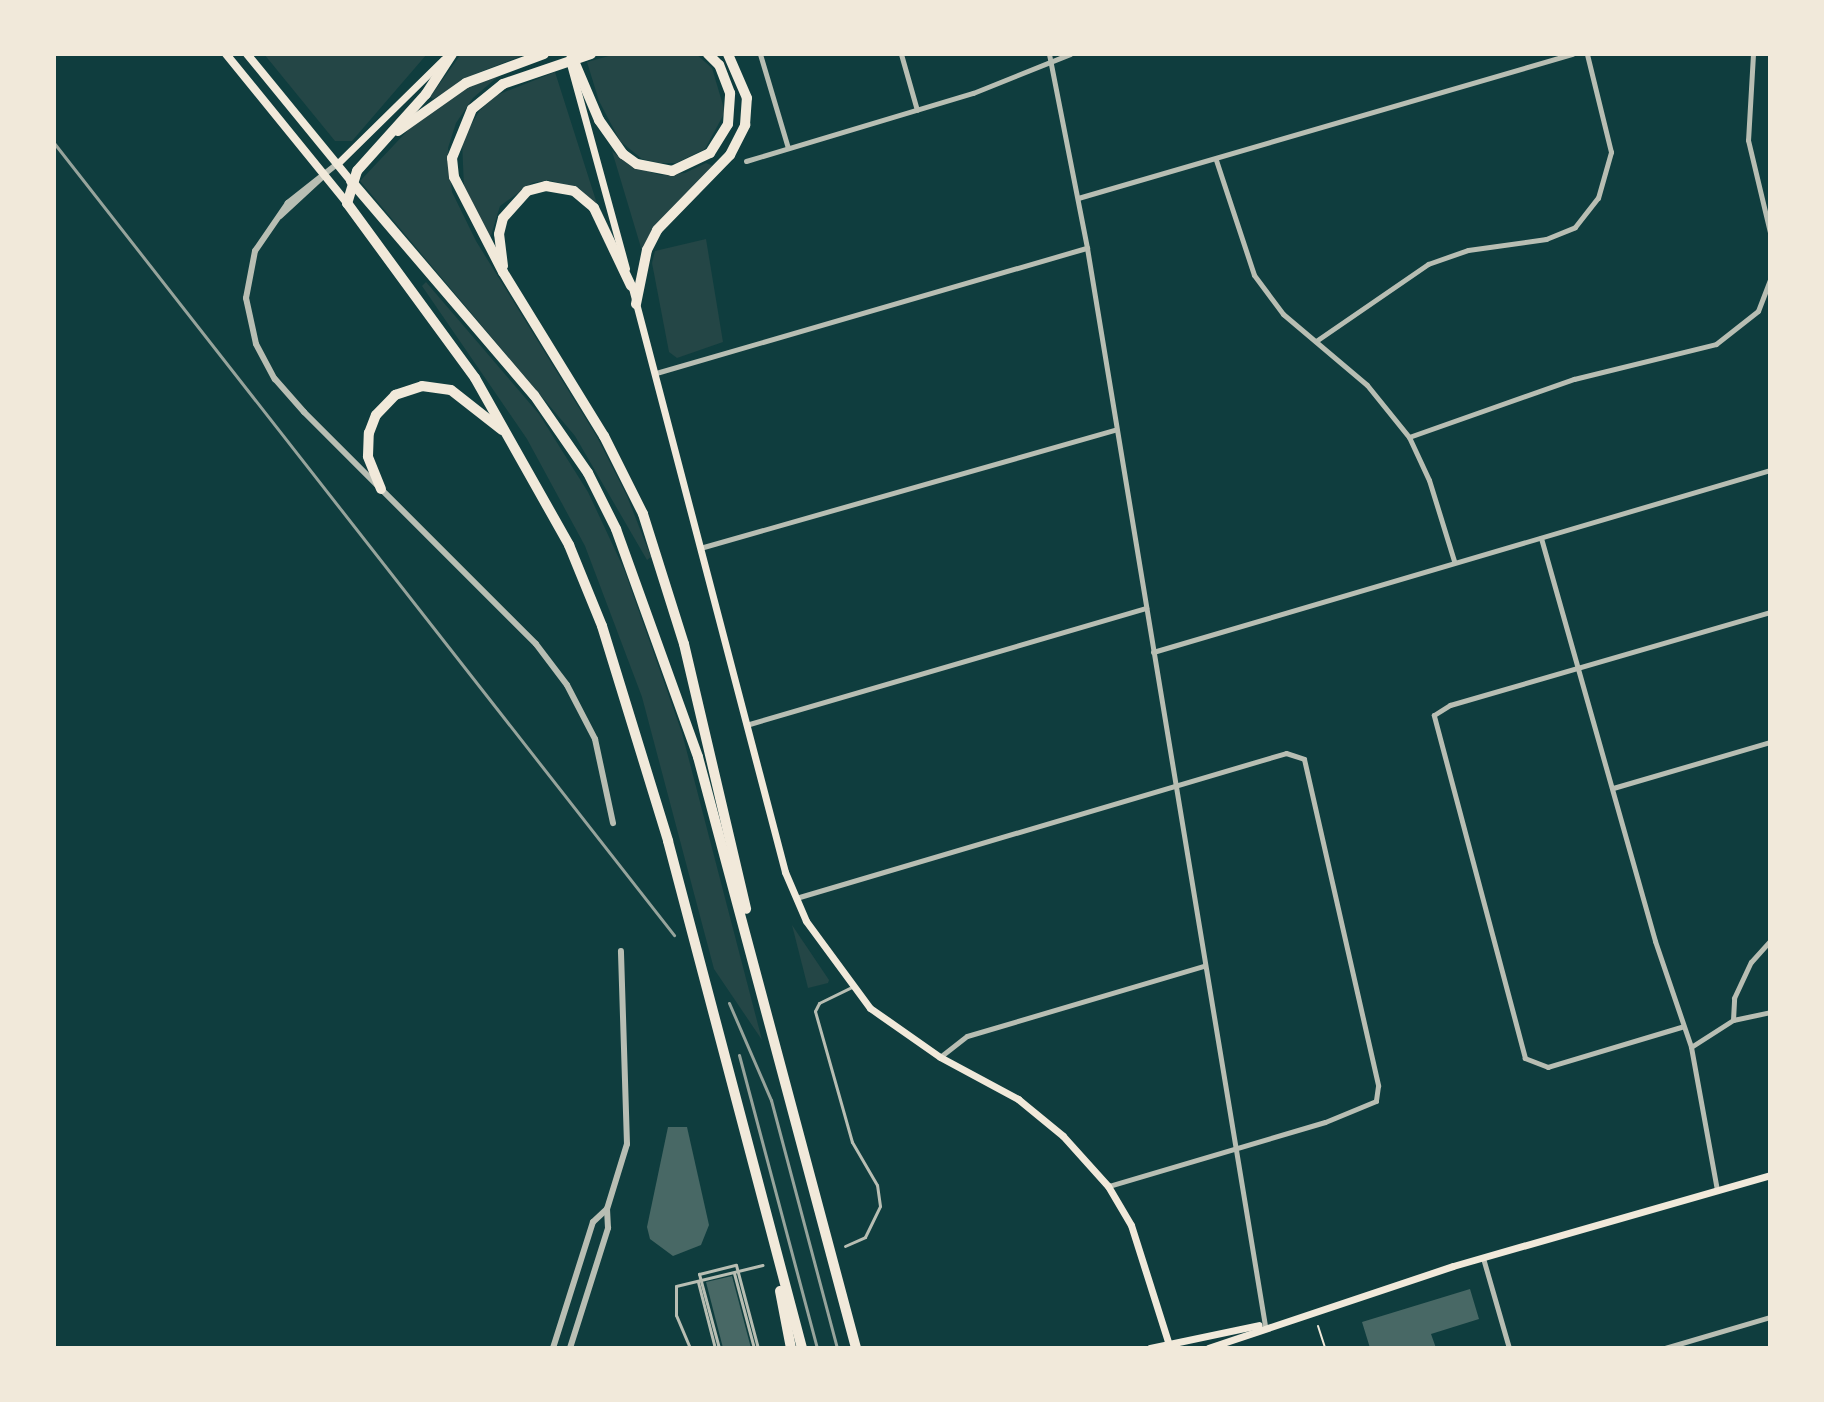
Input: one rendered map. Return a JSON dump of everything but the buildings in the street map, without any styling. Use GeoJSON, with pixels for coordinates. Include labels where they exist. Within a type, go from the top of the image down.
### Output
{"type":"FeatureCollection","features":[{"type":"Feature","properties":{"kind":"highway"},"geometry":{"type":"LineString","coordinates":[[450,54],[351,181],[347,203],[475,378],[569,545],[622,686],[668,841],[774,1254],[802,1348]]}},
{"type":"Feature","properties":{"kind":"highway"},"geometry":{"type":"LineString","coordinates":[[382,143],[466,83],[544,54]]}},
{"type":"Feature","properties":{"kind":"highway"},"geometry":{"type":"LineString","coordinates":[[569,54],[582,91],[609,138],[623,154],[656,170],[688,167],[721,142],[732,106],[725,77],[708,54]]}},
{"type":"Feature","properties":{"kind":"highway"},"geometry":{"type":"LineString","coordinates":[[591,54],[503,84],[472,109],[461,128],[452,158],[454,177],[503,272],[560,359],[643,514],[684,644],[722,791],[755,966]]}},
{"type":"Feature","properties":{"kind":"highway"},"geometry":{"type":"LineString","coordinates":[[636,304],[647,250],[657,230],[730,155],[745,125],[747,98],[728,54]]}},
{"type":"Feature","properties":{"kind":"highway"},"geometry":{"type":"LineString","coordinates":[[351,181],[534,395],[588,473],[658,635],[698,757],[856,1348]]}},
{"type":"Feature","properties":{"kind":"highway"},"geometry":{"type":"LineString","coordinates":[[503,272],[499,234],[503,218],[527,191],[546,186],[574,191],[594,208],[631,286]]}},
{"type":"Feature","properties":{"kind":"highway"},"geometry":{"type":"LineString","coordinates":[[381,489],[369,461],[369,433],[384,404],[404,391],[437,387],[460,394],[513,441]]}},
{"type":"Feature","properties":{"kind":"highway"},"geometry":{"type":"LineString","coordinates":[[774,1254],[791,1348]]}},
{"type":"Feature","properties":{"kind":"main road"},"geometry":{"type":"LineString","coordinates":[[226,54],[347,203]]}},
{"type":"Feature","properties":{"kind":"main road"},"geometry":{"type":"LineString","coordinates":[[247,54],[351,181]]}},
{"type":"Feature","properties":{"kind":"main road"},"geometry":{"type":"LineString","coordinates":[[337,164],[450,54]]}},
{"type":"Feature","properties":{"kind":"main road"},"geometry":{"type":"LineString","coordinates":[[582,91],[745,725],[796,898],[833,962],[870,1008],[940,1057],[1018,1099],[1063,1136],[1108,1186],[1131,1225],[1169,1345]]}},
{"type":"Feature","properties":{"kind":"main road"},"geometry":{"type":"LineString","coordinates":[[1208,1348],[1265,1325],[1483,1257],[1770,1175]]}},
{"type":"Feature","properties":{"kind":"main road"},"geometry":{"type":"LineString","coordinates":[[1150,1348],[1265,1325]]}},
{"type":"Feature","properties":{"kind":"street"},"geometry":{"type":"LineString","coordinates":[[760,54],[788,148]]}},
{"type":"Feature","properties":{"kind":"street"},"geometry":{"type":"LineString","coordinates":[[901,54],[917,110]]}},
{"type":"Feature","properties":{"kind":"street"},"geometry":{"type":"LineString","coordinates":[[746,161],[973,93],[1050,56],[1070,54]]}},
{"type":"Feature","properties":{"kind":"street"},"geometry":{"type":"LineString","coordinates":[[1078,198],[1572,54]]}},
{"type":"Feature","properties":{"kind":"street"},"geometry":{"type":"LineString","coordinates":[[1316,341],[1428,264],[1468,250],[1546,239],[1575,227],[1589,212],[1604,183],[1611,152],[1587,54]]}},
{"type":"Feature","properties":{"kind":"street"},"geometry":{"type":"LineString","coordinates":[[1753,54],[1748,140],[1770,232]]}},
{"type":"Feature","properties":{"kind":"street"},"geometry":{"type":"LineString","coordinates":[[1050,56],[1087,248],[1265,1325]]}},
{"type":"Feature","properties":{"kind":"street"},"geometry":{"type":"LineString","coordinates":[[1216,160],[1254,275],[1283,314],[1367,385],[1409,437],[1429,480],[1454,561]]}},
{"type":"Feature","properties":{"kind":"street"},"geometry":{"type":"LineString","coordinates":[[337,164],[323,175],[316,188],[274,219],[248,275],[248,318],[256,344],[275,379],[536,644],[567,685],[598,747],[613,823]]}},
{"type":"Feature","properties":{"kind":"street"},"geometry":{"type":"LineString","coordinates":[[656,373],[1087,248]]}},
{"type":"Feature","properties":{"kind":"street"},"geometry":{"type":"LineString","coordinates":[[1409,437],[1574,379],[1716,344],[1758,311],[1770,279]]}},
{"type":"Feature","properties":{"kind":"street"},"geometry":{"type":"LineString","coordinates":[[700,548],[1115,430]]}},
{"type":"Feature","properties":{"kind":"street"},"geometry":{"type":"LineString","coordinates":[[1153,652],[1770,470]]}},
{"type":"Feature","properties":{"kind":"street"},"geometry":{"type":"LineString","coordinates":[[1541,538],[1681,1027],[1691,1047],[1717,1190]]}},
{"type":"Feature","properties":{"kind":"street"},"geometry":{"type":"LineString","coordinates":[[745,725],[1146,608]]}},
{"type":"Feature","properties":{"kind":"street"},"geometry":{"type":"LineString","coordinates":[[1681,1027],[1548,1067],[1525,1058],[1434,715],[1450,705],[1770,612]]}},
{"type":"Feature","properties":{"kind":"street"},"geometry":{"type":"LineString","coordinates":[[1613,788],[1770,742]]}},
{"type":"Feature","properties":{"kind":"street"},"geometry":{"type":"LineString","coordinates":[[796,898],[1286,753],[1304,759],[1378,1086],[1376,1101],[1367,1109],[1108,1186]]}},
{"type":"Feature","properties":{"kind":"street"},"geometry":{"type":"LineString","coordinates":[[1733,1020],[1734,998],[1751,962],[1770,941]]}},
{"type":"Feature","properties":{"kind":"street"},"geometry":{"type":"LineString","coordinates":[[570,1348],[608,1228],[607,1209],[629,1122],[621,951]]}},
{"type":"Feature","properties":{"kind":"street"},"geometry":{"type":"LineString","coordinates":[[940,1057],[967,1036],[1204,966]]}},
{"type":"Feature","properties":{"kind":"street"},"geometry":{"type":"LineString","coordinates":[[1691,1047],[1733,1020],[1770,1012]]}},
{"type":"Feature","properties":{"kind":"street"},"geometry":{"type":"LineString","coordinates":[[553,1348],[593,1222],[607,1209]]}},
{"type":"Feature","properties":{"kind":"street"},"geometry":{"type":"LineString","coordinates":[[1483,1257],[1509,1348]]}},
{"type":"Feature","properties":{"kind":"street"},"geometry":{"type":"LineString","coordinates":[[1665,1348],[1770,1317]]}},
{"type":"Feature","properties":{"kind":"lane"},"geometry":{"type":"LineString","coordinates":[[845,1246],[865,1237],[880,1206],[877,1185],[852,1142],[815,1011],[826,999],[854,986]]}},
{"type":"Feature","properties":{"kind":"lane"},"geometry":{"type":"LineString","coordinates":[[717,1348],[699,1274],[736,1265],[756,1348]]}},
{"type":"Feature","properties":{"kind":"lane"},"geometry":{"type":"LineString","coordinates":[[690,1348],[672,1294],[676,1286],[763,1265]]}},
{"type":"Feature","properties":{"kind":"lane"},"geometry":{"type":"LineString","coordinates":[[734,1273],[756,1348]]}},
{"type":"Feature","properties":{"kind":"lane"},"geometry":{"type":"LineString","coordinates":[[698,1281],[717,1348]]}},
{"type":"Feature","properties":{"kind":"path"},"geometry":{"type":"LineString","coordinates":[[1318,1326],[1325,1348]]}},
{"type":"Feature","properties":{"kind":"shaded area"},"geometry":{"type":"Polygon","coordinates":[[[264,54],[427,54],[352,141],[335,141],[264,54]]]}},
{"type":"Feature","properties":{"kind":"shaded area"},"geometry":{"type":"Polygon","coordinates":[[[461,54],[526,54],[475,74],[433,99],[430,97],[461,54]]]}},
{"type":"Feature","properties":{"kind":"shaded area"},"geometry":{"type":"Polygon","coordinates":[[[616,54],[696,54],[712,68],[725,112],[705,149],[676,163],[660,163],[642,159],[620,141],[599,101],[587,62],[616,54]]]}},
{"type":"Feature","properties":{"kind":"shaded area"},"geometry":{"type":"Polygon","coordinates":[[[555,72],[598,207],[579,188],[548,180],[532,183],[500,206],[490,239],[464,188],[462,140],[480,110],[497,95],[555,72]]]}},
{"type":"Feature","properties":{"kind":"shaded area"},"geometry":{"type":"Polygon","coordinates":[[[502,73],[473,98],[456,123],[448,148],[452,192],[476,241],[597,437],[627,496],[651,557],[647,560],[575,436],[360,181],[410,128],[461,90],[502,73]]]}},
{"type":"Feature","properties":{"kind":"shaded area"},"geometry":{"type":"Polygon","coordinates":[[[612,151],[629,165],[660,175],[685,173],[706,163],[713,166],[654,226],[642,251],[612,151]]]}},
{"type":"Feature","properties":{"kind":"shaded area"},"geometry":{"type":"Polygon","coordinates":[[[706,239],[723,342],[677,358],[669,352],[652,263],[655,251],[706,239]]]}},
{"type":"Feature","properties":{"kind":"shaded area"},"geometry":{"type":"Polygon","coordinates":[[[426,282],[539,414],[588,492],[624,569],[682,733],[762,1040],[714,969],[642,697],[585,546],[527,439],[422,286],[426,282]]]}},
{"type":"Feature","properties":{"kind":"shaded area"},"geometry":{"type":"Polygon","coordinates":[[[792,925],[829,980],[828,983],[808,988],[792,925]]]}},
{"type":"Feature","properties":{"kind":"railway"},"geometry":{"type":"LineString","coordinates":[[54,143],[674,935]]}},
{"type":"Feature","properties":{"kind":"railway"},"geometry":{"type":"LineString","coordinates":[[729,1003],[771,1100],[837,1348]]}},
{"type":"Feature","properties":{"kind":"railway"},"geometry":{"type":"LineString","coordinates":[[739,1055],[817,1348]]}}]}
